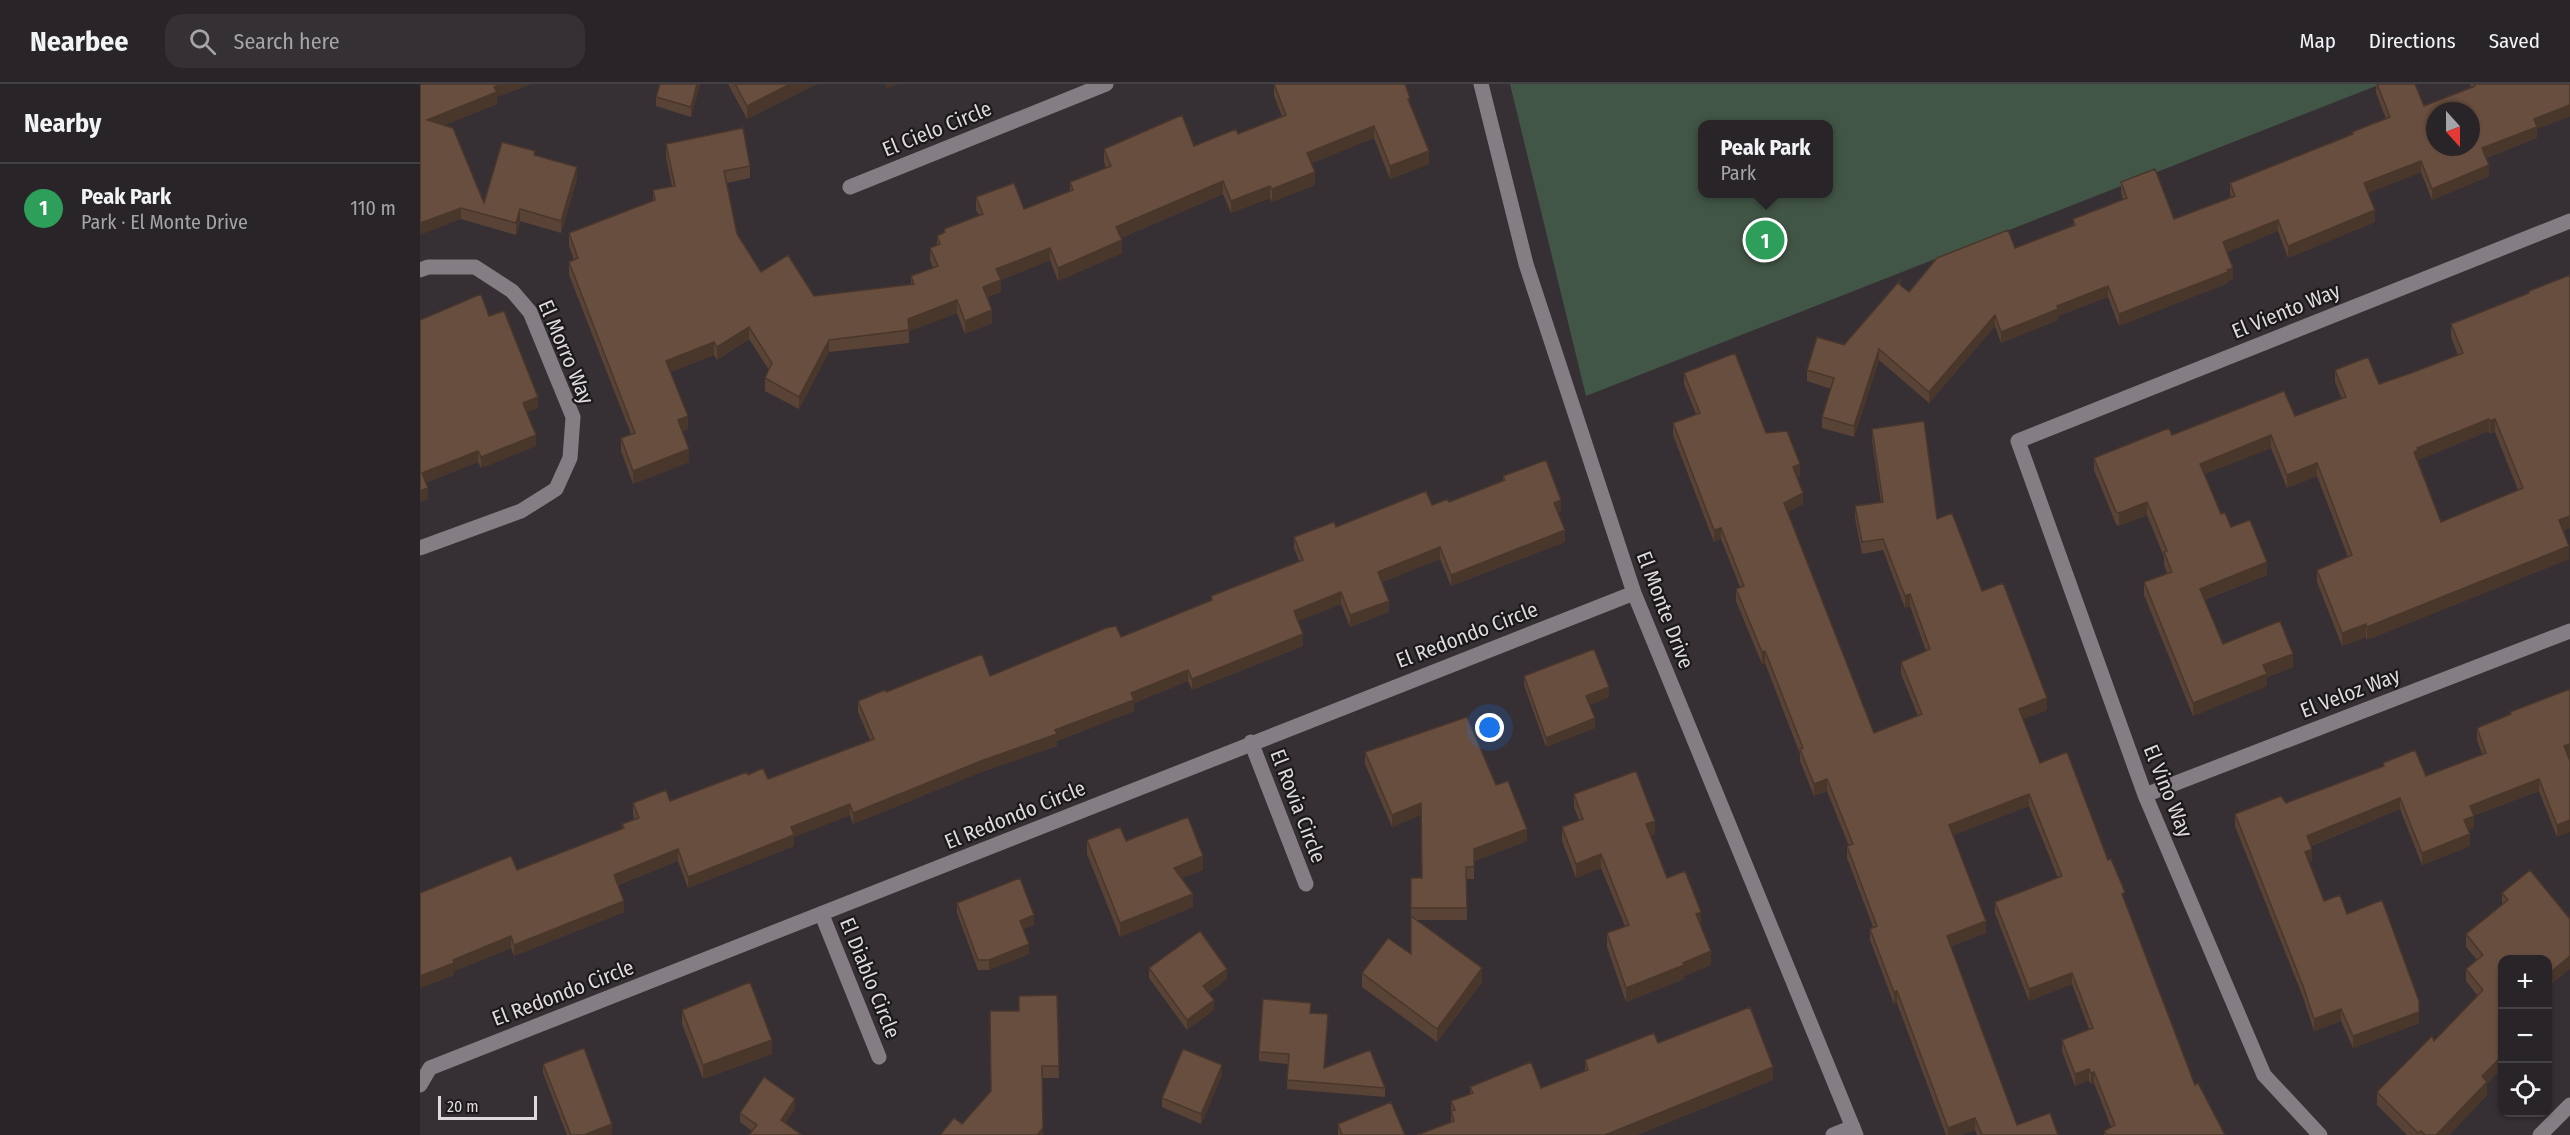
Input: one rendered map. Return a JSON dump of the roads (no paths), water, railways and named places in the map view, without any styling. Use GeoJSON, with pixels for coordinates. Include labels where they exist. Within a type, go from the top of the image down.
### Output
{"type":"FeatureCollection","features":[{"type":"Feature","properties":{"kind":"street","name":"El Cielo Circle"},"geometry":{"type":"LineString","coordinates":[[850,187],[1106,84]]}},
{"type":"Feature","properties":{"kind":"street","name":"El Monte Drive"},"geometry":{"type":"LineString","coordinates":[[1481,84],[1526,264],[1634,593],[1855,1131]]}},
{"type":"Feature","properties":{"kind":"street","name":"El Viento Way"},"geometry":{"type":"LineString","coordinates":[[2018,441],[2570,221]]}},
{"type":"Feature","properties":{"kind":"street","name":"El Morro Way"},"geometry":{"type":"LineString","coordinates":[[420,270],[428,267],[475,267],[513,291],[530,312],[573,417],[570,458],[556,489],[521,511],[420,548]]}},
{"type":"Feature","properties":{"kind":"street","name":"El Vino Way"},"geometry":{"type":"LineString","coordinates":[[2018,441],[2145,795],[2264,1075],[2320,1135]]}},
{"type":"Feature","properties":{"kind":"street","name":"El Redondo Circle"},"geometry":{"type":"LineString","coordinates":[[420,1085],[430,1068],[822,915],[1251,742],[1634,593]]}},
{"type":"Feature","properties":{"kind":"street","name":"El Veloz Way"},"geometry":{"type":"LineString","coordinates":[[2145,795],[2570,631]]}},
{"type":"Feature","properties":{"kind":"street","name":"El Rovia Circle"},"geometry":{"type":"LineString","coordinates":[[1251,742],[1306,884]]}},
{"type":"Feature","properties":{"kind":"street","name":"El Diablo Circle"},"geometry":{"type":"LineString","coordinates":[[822,915],[879,1057]]}},
{"type":"Feature","properties":{"kind":"street"},"geometry":{"type":"LineString","coordinates":[[2540,1135],[2570,1105]]}},
{"type":"Feature","properties":{"kind":"street"},"geometry":{"type":"LineString","coordinates":[[1833,1135],[1855,1131]]}},
{"type":"Feature","properties":{"kind":"place","name":"Peak Park"},"geometry":{"type":"Point","coordinates":[1765,240]}}]}
